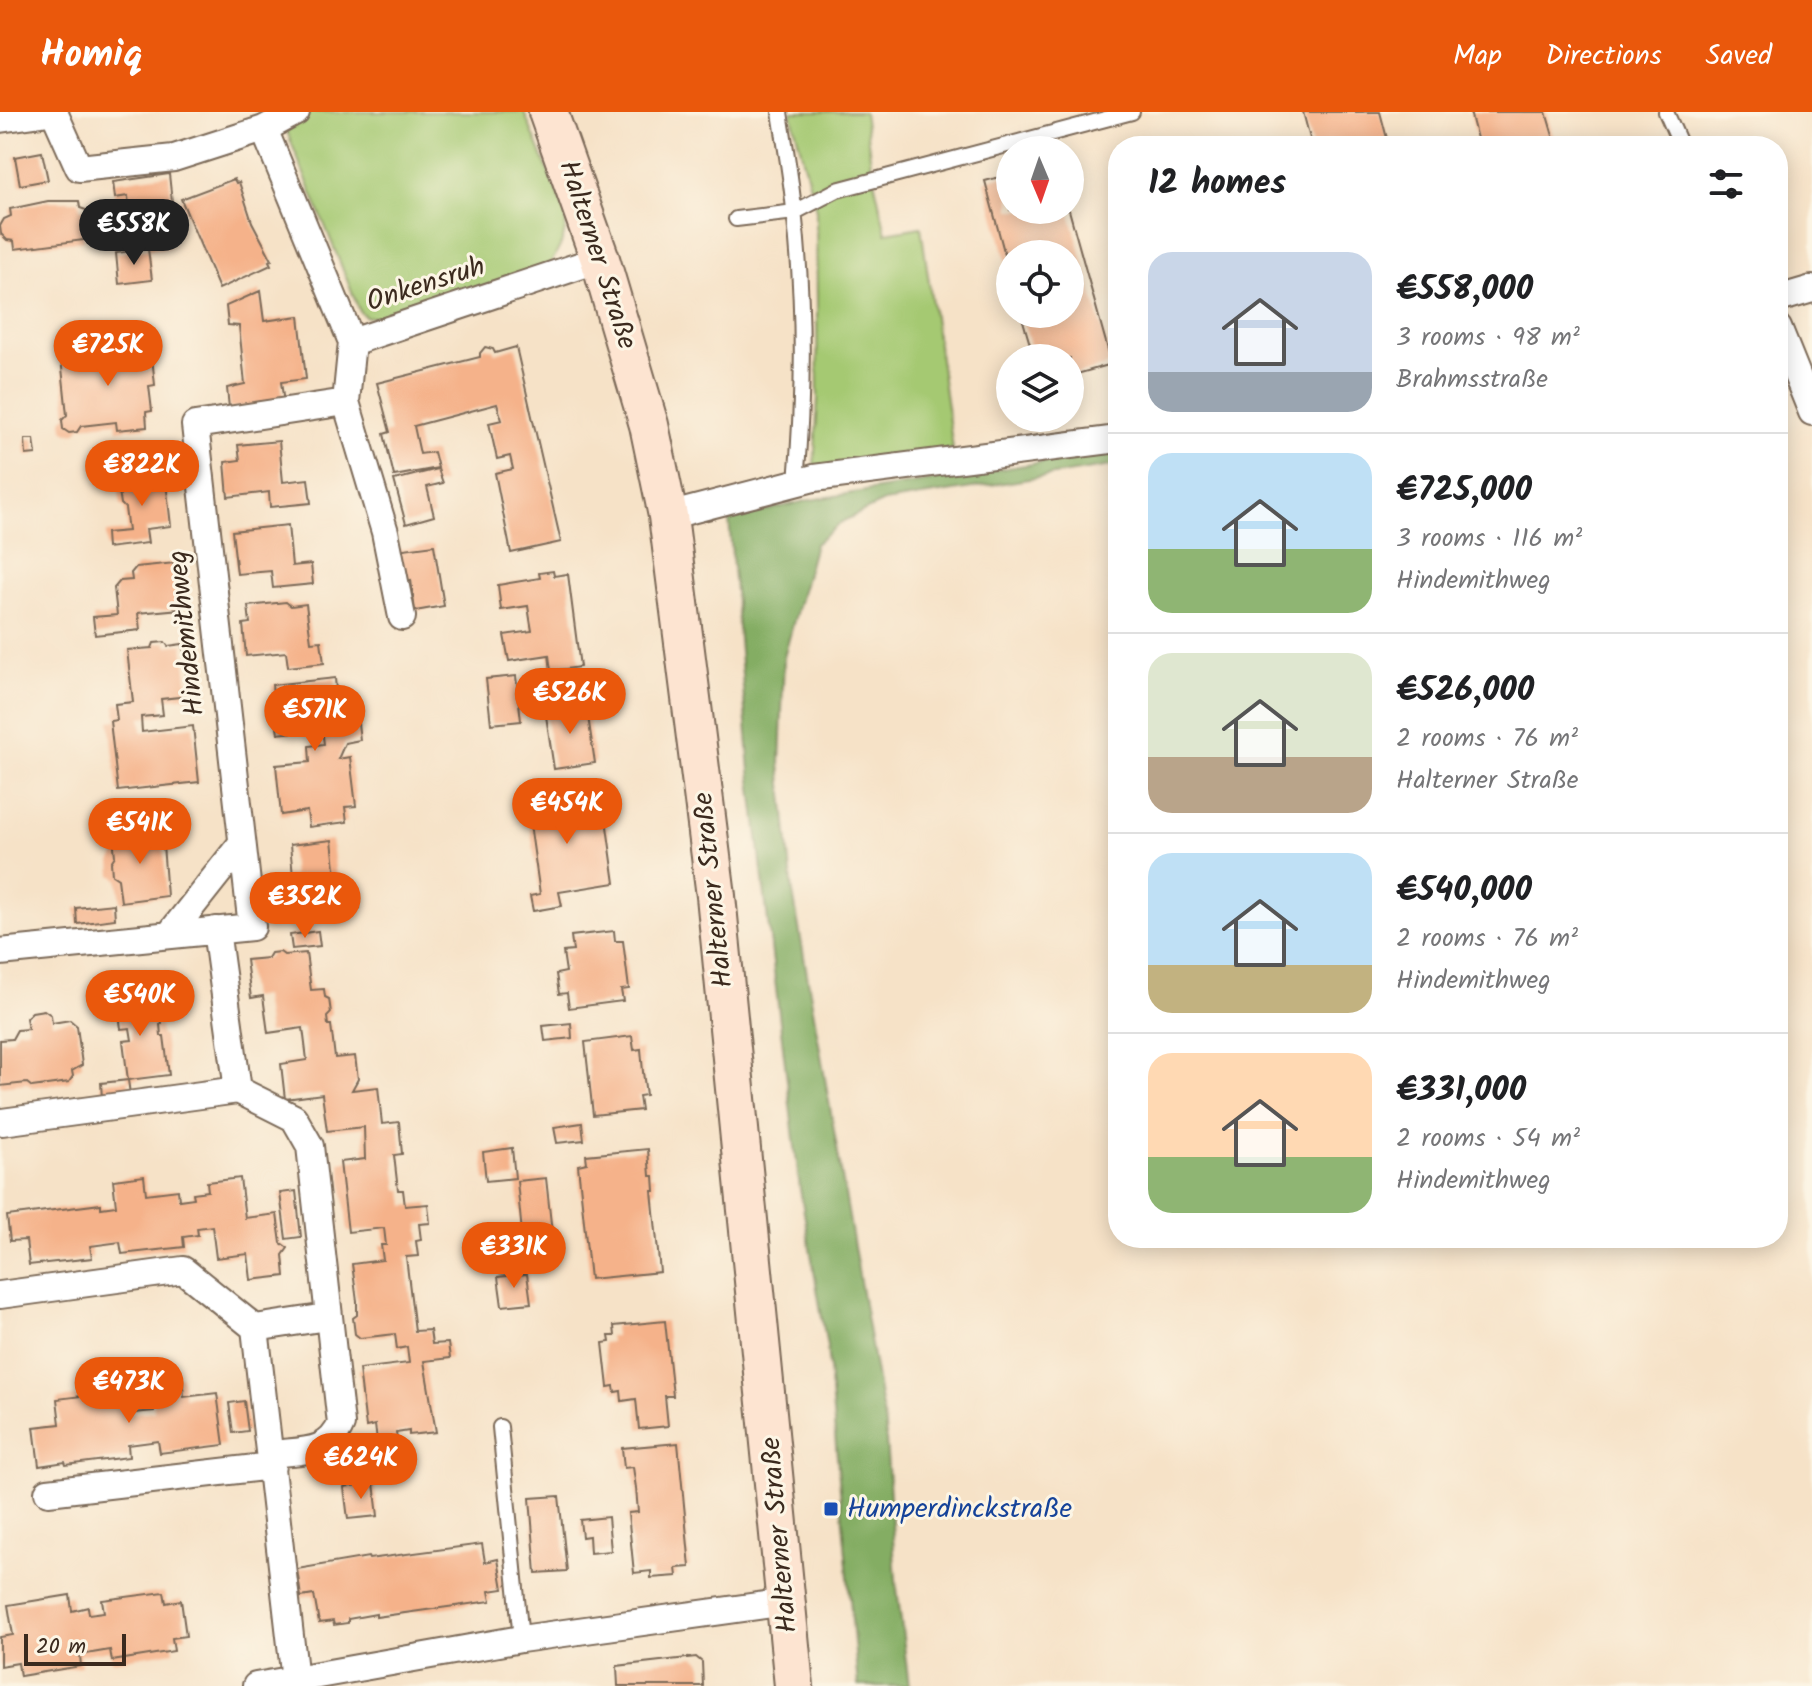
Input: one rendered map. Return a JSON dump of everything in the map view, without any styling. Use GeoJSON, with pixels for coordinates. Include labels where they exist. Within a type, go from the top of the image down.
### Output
{"type":"FeatureCollection","features":[{"type":"Feature","properties":{"kind":"main road","name":"Halterner Straße"},"geometry":{"type":"LineString","coordinates":[[548,112],[600,259],[649,425],[668,516],[716,896],[794,1686]]}},
{"type":"Feature","properties":{"kind":"street"},"geometry":{"type":"LineString","coordinates":[[0,119],[52,112],[79,168],[174,158],[264,129],[296,112]]}},
{"type":"Feature","properties":{"kind":"street","name":"Onkensruh"},"geometry":{"type":"LineString","coordinates":[[264,129],[352,342],[600,259]]}},
{"type":"Feature","properties":{"kind":"street"},"geometry":{"type":"LineString","coordinates":[[1788,296],[1812,289]]}},
{"type":"Feature","properties":{"kind":"street"},"geometry":{"type":"LineString","coordinates":[[352,342],[346,402],[385,532],[402,617]]}},
{"type":"Feature","properties":{"kind":"street"},"geometry":{"type":"LineString","coordinates":[[1788,353],[1812,412]]}},
{"type":"Feature","properties":{"kind":"street","name":"Hindemithweg"},"geometry":{"type":"LineString","coordinates":[[216,930],[252,927],[195,425],[346,402]]}},
{"type":"Feature","properties":{"kind":"street"},"geometry":{"type":"LineString","coordinates":[[668,516],[814,478],[1108,440]]}},
{"type":"Feature","properties":{"kind":"street"},"geometry":{"type":"LineString","coordinates":[[170,934],[242,843]]}},
{"type":"Feature","properties":{"kind":"street"},"geometry":{"type":"LineString","coordinates":[[0,952],[216,930],[238,1090]]}},
{"type":"Feature","properties":{"kind":"street"},"geometry":{"type":"LineString","coordinates":[[2,1122],[238,1090],[294,1118],[310,1146],[341,1424],[334,1438],[320,1448],[271,1460],[48,1492]]}},
{"type":"Feature","properties":{"kind":"street"},"geometry":{"type":"LineString","coordinates":[[7,1294],[183,1270],[255,1328],[295,1680]]}},
{"type":"Feature","properties":{"kind":"street"},"geometry":{"type":"LineString","coordinates":[[255,1328],[327,1317]]}},
{"type":"Feature","properties":{"kind":"street"},"geometry":{"type":"LineString","coordinates":[[256,1686],[521,1639],[786,1602]]}},
{"type":"Feature","properties":{"kind":"lane"},"geometry":{"type":"LineString","coordinates":[[780,112],[795,212],[802,393],[796,482]]}},
{"type":"Feature","properties":{"kind":"lane"},"geometry":{"type":"LineString","coordinates":[[736,219],[795,212],[837,190],[1132,112]]}},
{"type":"Feature","properties":{"kind":"lane"},"geometry":{"type":"LineString","coordinates":[[1666,112],[1677,136]]}},
{"type":"Feature","properties":{"kind":"lane"},"geometry":{"type":"LineString","coordinates":[[500,1427],[521,1639]]}},
{"type":"Feature","properties":{"kind":"green space"},"geometry":{"type":"Polygon","coordinates":[[[307,112],[524,112],[566,214],[562,242],[556,255],[548,268],[383,317],[366,317],[360,312],[287,131],[307,112]]]}},
{"type":"Feature","properties":{"kind":"green space"},"geometry":{"type":"Polygon","coordinates":[[[791,112],[864,112],[872,171],[886,233],[921,227],[953,449],[814,469],[818,399],[816,210],[791,112]]]}},
{"type":"Feature","properties":{"kind":"green space"},"geometry":{"type":"Polygon","coordinates":[[[1108,452],[1108,467],[884,502],[843,521],[815,544],[784,657],[780,764],[793,893],[885,1426],[896,1580],[909,1686],[858,1686],[827,1347],[800,1189],[750,771],[729,519],[810,500],[1108,452]]]}},
{"type":"Feature","properties":{"kind":"building"},"geometry":{"type":"Polygon","coordinates":[[[1303,112],[1380,112],[1386,136],[1309,136],[1303,112]]]}},
{"type":"Feature","properties":{"kind":"building"},"geometry":{"type":"Polygon","coordinates":[[[1470,112],[1546,112],[1553,136],[1476,136],[1470,112]]]}},
{"type":"Feature","properties":{"kind":"building"},"geometry":{"type":"Polygon","coordinates":[[[42,152],[48,180],[20,185],[15,157],[42,152]]]}},
{"type":"Feature","properties":{"kind":"building"},"geometry":{"type":"Polygon","coordinates":[[[169,174],[172,202],[129,207],[128,196],[115,198],[113,182],[169,174]]]}},
{"type":"Feature","properties":{"kind":"building"},"geometry":{"type":"Polygon","coordinates":[[[996,178],[996,222],[985,181],[996,178]]]}},
{"type":"Feature","properties":{"kind":"building"},"geometry":{"type":"Polygon","coordinates":[[[234,179],[236,183],[239,182],[252,222],[272,260],[269,261],[271,265],[219,289],[181,199],[234,179]]]}},
{"type":"Feature","properties":{"kind":"building"},"geometry":{"type":"Polygon","coordinates":[[[48,201],[79,201],[80,208],[89,211],[93,219],[91,228],[83,232],[84,240],[15,249],[14,241],[7,240],[1,234],[0,226],[4,219],[11,216],[10,209],[48,201]]]}},
{"type":"Feature","properties":{"kind":"building"},"geometry":{"type":"Polygon","coordinates":[[[166,221],[169,247],[149,249],[146,223],[166,221]]]}},
{"type":"Feature","properties":{"kind":"building"},"geometry":{"type":"Polygon","coordinates":[[[997,224],[1073,224],[1077,240],[1001,240],[997,224]]]}},
{"type":"Feature","properties":{"kind":"building"},"geometry":{"type":"Polygon","coordinates":[[[148,249],[152,280],[119,284],[116,253],[148,249]]]}},
{"type":"Feature","properties":{"kind":"building"},"geometry":{"type":"Polygon","coordinates":[[[1084,264],[1108,350],[1108,365],[1084,372],[1084,344],[1030,344],[1025,328],[1084,328],[1084,264]]]}},
{"type":"Feature","properties":{"kind":"building"},"geometry":{"type":"Polygon","coordinates":[[[260,291],[264,321],[299,316],[306,379],[281,382],[284,403],[229,408],[227,388],[245,384],[239,326],[228,325],[226,306],[260,291]]]}},
{"type":"Feature","properties":{"kind":"building"},"geometry":{"type":"Polygon","coordinates":[[[136,344],[142,349],[151,348],[155,385],[149,386],[152,411],[146,412],[147,427],[117,430],[116,422],[81,426],[77,432],[69,433],[63,429],[62,420],[67,415],[61,358],[70,357],[74,351],[82,350],[88,354],[124,350],[128,345],[136,344]]]}},
{"type":"Feature","properties":{"kind":"building"},"geometry":{"type":"Polygon","coordinates":[[[485,347],[493,349],[495,353],[516,347],[561,542],[511,553],[495,473],[513,469],[510,456],[497,459],[489,423],[502,420],[497,404],[414,426],[420,454],[434,452],[438,468],[394,476],[384,434],[390,432],[377,383],[480,357],[485,347]]]}},
{"type":"Feature","properties":{"kind":"building"},"geometry":{"type":"Polygon","coordinates":[[[25,439],[34,439],[36,454],[26,455],[25,439]]]}},
{"type":"Feature","properties":{"kind":"building"},"geometry":{"type":"Polygon","coordinates":[[[279,441],[283,482],[308,479],[311,503],[270,507],[269,492],[228,497],[225,462],[240,460],[238,445],[279,441]]]}},
{"type":"Feature","properties":{"kind":"building"},"geometry":{"type":"Polygon","coordinates":[[[146,466],[152,474],[165,473],[171,526],[146,529],[148,543],[107,548],[106,533],[128,531],[119,491],[123,486],[122,478],[135,476],[139,467],[146,466]]]}},
{"type":"Feature","properties":{"kind":"building"},"geometry":{"type":"Polygon","coordinates":[[[438,469],[443,483],[427,487],[434,516],[406,524],[394,480],[438,469]]]}},
{"type":"Feature","properties":{"kind":"building"},"geometry":{"type":"Polygon","coordinates":[[[288,525],[292,566],[311,564],[313,584],[273,588],[271,571],[237,574],[232,531],[288,525]]]}},
{"type":"Feature","properties":{"kind":"building"},"geometry":{"type":"Polygon","coordinates":[[[434,545],[444,606],[415,611],[411,580],[400,582],[396,550],[434,545]]]}},
{"type":"Feature","properties":{"kind":"building"},"geometry":{"type":"Polygon","coordinates":[[[175,563],[180,609],[138,613],[140,630],[95,635],[93,617],[117,615],[114,588],[120,581],[132,580],[131,573],[136,567],[175,563]]]}},
{"type":"Feature","properties":{"kind":"building"},"geometry":{"type":"Polygon","coordinates":[[[553,571],[554,576],[568,574],[580,667],[551,671],[549,655],[509,661],[504,635],[532,631],[528,606],[501,610],[498,585],[540,578],[539,573],[553,571]]]}},
{"type":"Feature","properties":{"kind":"building"},"geometry":{"type":"Polygon","coordinates":[[[286,602],[291,606],[306,604],[311,642],[321,641],[324,663],[288,667],[286,652],[246,656],[243,624],[250,623],[248,606],[286,602]]]}},
{"type":"Feature","properties":{"kind":"building"},"geometry":{"type":"Polygon","coordinates":[[[165,642],[168,646],[183,644],[189,696],[161,699],[163,715],[141,717],[142,732],[193,726],[199,782],[118,791],[110,721],[117,720],[115,704],[133,702],[127,650],[152,648],[154,643],[165,642]]]}},
{"type":"Feature","properties":{"kind":"building"},"geometry":{"type":"Polygon","coordinates":[[[516,676],[521,721],[491,724],[486,679],[516,676]]]}},
{"type":"Feature","properties":{"kind":"building"},"geometry":{"type":"Polygon","coordinates":[[[335,678],[339,725],[358,723],[360,740],[345,743],[338,759],[350,757],[356,806],[345,807],[347,822],[309,827],[307,811],[281,815],[276,765],[310,762],[309,746],[324,744],[322,729],[278,734],[272,685],[335,678]]]}},
{"type":"Feature","properties":{"kind":"building"},"geometry":{"type":"Polygon","coordinates":[[[586,703],[595,763],[554,769],[545,709],[586,703]]]}},
{"type":"Feature","properties":{"kind":"building"},"geometry":{"type":"Polygon","coordinates":[[[546,791],[549,806],[603,798],[615,883],[559,892],[562,906],[533,911],[530,896],[540,894],[528,810],[516,812],[514,795],[546,791]]]}},
{"type":"Feature","properties":{"kind":"building"},"geometry":{"type":"Polygon","coordinates":[[[162,832],[167,896],[121,902],[118,879],[112,875],[111,862],[115,856],[113,837],[162,832]]]}},
{"type":"Feature","properties":{"kind":"building"},"geometry":{"type":"Polygon","coordinates":[[[332,840],[338,895],[359,892],[360,908],[315,913],[313,898],[296,900],[294,888],[287,889],[285,876],[293,876],[290,845],[332,840]]]}},
{"type":"Feature","properties":{"kind":"building"},"geometry":{"type":"Polygon","coordinates":[[[114,904],[115,919],[77,924],[76,908],[114,904]]]}},
{"type":"Feature","properties":{"kind":"building"},"geometry":{"type":"Polygon","coordinates":[[[318,931],[320,946],[292,949],[290,935],[318,931]]]}},
{"type":"Feature","properties":{"kind":"building"},"geometry":{"type":"Polygon","coordinates":[[[614,931],[615,941],[623,941],[629,989],[621,990],[623,1001],[569,1008],[567,993],[559,994],[556,974],[566,972],[563,952],[573,951],[571,936],[614,931]]]}},
{"type":"Feature","properties":{"kind":"building"},"geometry":{"type":"Polygon","coordinates":[[[271,953],[284,955],[306,953],[311,990],[324,989],[325,997],[329,999],[331,1013],[327,1017],[335,1058],[355,1056],[358,1079],[352,1090],[378,1087],[382,1124],[399,1122],[402,1154],[394,1155],[398,1190],[403,1190],[405,1206],[428,1204],[430,1223],[419,1224],[421,1240],[416,1241],[418,1256],[406,1257],[415,1331],[430,1330],[432,1344],[448,1343],[450,1358],[424,1361],[436,1432],[409,1435],[409,1431],[396,1433],[397,1439],[377,1441],[375,1425],[366,1427],[359,1369],[409,1363],[407,1347],[397,1349],[395,1334],[360,1338],[355,1334],[353,1318],[357,1315],[357,1301],[352,1264],[383,1260],[381,1245],[386,1245],[384,1228],[348,1232],[340,1162],[365,1159],[364,1127],[327,1131],[322,1094],[285,1099],[281,1064],[307,1060],[303,1028],[268,1033],[263,996],[251,998],[246,960],[268,958],[271,953]]]}},
{"type":"Feature","properties":{"kind":"building"},"geometry":{"type":"Polygon","coordinates":[[[157,986],[161,1036],[164,1036],[169,1075],[128,1080],[123,1041],[132,1040],[130,1028],[121,1029],[116,990],[157,986]]]}},
{"type":"Feature","properties":{"kind":"building"},"geometry":{"type":"Polygon","coordinates":[[[44,1010],[51,1015],[52,1023],[70,1020],[77,1026],[82,1065],[72,1071],[69,1082],[32,1087],[27,1083],[0,1086],[0,1040],[12,1039],[17,1030],[28,1029],[26,1018],[32,1012],[44,1010]]]}},
{"type":"Feature","properties":{"kind":"building"},"geometry":{"type":"Polygon","coordinates":[[[571,1023],[572,1038],[545,1041],[543,1026],[571,1023]]]}},
{"type":"Feature","properties":{"kind":"building"},"geometry":{"type":"Polygon","coordinates":[[[632,1036],[634,1050],[641,1049],[646,1095],[639,1096],[641,1110],[593,1115],[585,1042],[632,1036]]]}},
{"type":"Feature","properties":{"kind":"building"},"geometry":{"type":"Polygon","coordinates":[[[128,1080],[130,1094],[102,1098],[101,1083],[128,1080]]]}},
{"type":"Feature","properties":{"kind":"building"},"geometry":{"type":"Polygon","coordinates":[[[582,1123],[584,1140],[557,1143],[554,1127],[582,1123]]]}},
{"type":"Feature","properties":{"kind":"building"},"geometry":{"type":"Polygon","coordinates":[[[512,1148],[515,1178],[486,1181],[483,1152],[512,1148]]]}},
{"type":"Feature","properties":{"kind":"building"},"geometry":{"type":"Polygon","coordinates":[[[648,1149],[650,1176],[654,1176],[655,1191],[652,1191],[660,1272],[590,1279],[578,1165],[587,1163],[586,1155],[648,1149]]]}},
{"type":"Feature","properties":{"kind":"building"},"geometry":{"type":"Polygon","coordinates":[[[144,1176],[146,1194],[178,1190],[179,1200],[194,1198],[193,1193],[208,1191],[207,1182],[240,1178],[245,1218],[277,1214],[281,1243],[288,1248],[283,1255],[285,1276],[251,1280],[248,1254],[216,1258],[212,1226],[197,1228],[198,1235],[183,1237],[184,1247],[122,1254],[120,1242],[90,1246],[92,1258],[29,1265],[26,1240],[10,1241],[7,1216],[101,1204],[101,1208],[116,1206],[113,1180],[144,1176]]]}},
{"type":"Feature","properties":{"kind":"building"},"geometry":{"type":"Polygon","coordinates":[[[546,1178],[554,1251],[524,1254],[517,1181],[546,1178]]]}},
{"type":"Feature","properties":{"kind":"building"},"geometry":{"type":"Polygon","coordinates":[[[296,1191],[301,1237],[286,1239],[280,1193],[296,1191]]]}},
{"type":"Feature","properties":{"kind":"building"},"geometry":{"type":"Polygon","coordinates":[[[527,1274],[531,1303],[502,1306],[498,1277],[527,1274]]]}},
{"type":"Feature","properties":{"kind":"building"},"geometry":{"type":"Polygon","coordinates":[[[665,1321],[673,1396],[665,1396],[668,1426],[639,1429],[636,1399],[622,1401],[621,1391],[615,1392],[614,1386],[608,1387],[603,1343],[610,1342],[609,1336],[615,1336],[614,1326],[665,1321]]]}},
{"type":"Feature","properties":{"kind":"building"},"geometry":{"type":"Polygon","coordinates":[[[182,1376],[184,1397],[217,1393],[224,1445],[160,1453],[158,1441],[128,1445],[129,1457],[39,1466],[34,1427],[60,1424],[57,1399],[121,1391],[124,1414],[154,1411],[150,1380],[182,1376]]]}},
{"type":"Feature","properties":{"kind":"building"},"geometry":{"type":"Polygon","coordinates":[[[244,1401],[248,1431],[233,1433],[229,1403],[244,1401]]]}},
{"type":"Feature","properties":{"kind":"building"},"geometry":{"type":"Polygon","coordinates":[[[678,1443],[690,1567],[676,1568],[677,1576],[651,1578],[651,1571],[634,1573],[628,1513],[638,1512],[636,1488],[633,1467],[624,1468],[622,1448],[678,1443]]]}},
{"type":"Feature","properties":{"kind":"building"},"geometry":{"type":"Polygon","coordinates":[[[403,1453],[405,1469],[376,1472],[374,1457],[403,1453]]]}},
{"type":"Feature","properties":{"kind":"building"},"geometry":{"type":"Polygon","coordinates":[[[374,1483],[378,1516],[348,1519],[344,1487],[374,1483]]]}},
{"type":"Feature","properties":{"kind":"building"},"geometry":{"type":"Polygon","coordinates":[[[559,1496],[567,1571],[536,1573],[530,1498],[559,1496]]]}},
{"type":"Feature","properties":{"kind":"building"},"geometry":{"type":"Polygon","coordinates":[[[608,1517],[611,1551],[590,1553],[589,1536],[582,1537],[580,1520],[608,1517]]]}},
{"type":"Feature","properties":{"kind":"building"},"geometry":{"type":"Polygon","coordinates":[[[482,1544],[485,1562],[498,1559],[503,1589],[489,1591],[491,1601],[376,1617],[376,1614],[334,1625],[333,1621],[319,1623],[314,1595],[301,1597],[297,1569],[482,1544]]]}},
{"type":"Feature","properties":{"kind":"building"},"geometry":{"type":"Polygon","coordinates":[[[164,1592],[166,1603],[181,1600],[186,1636],[172,1638],[174,1651],[112,1661],[110,1650],[80,1655],[81,1666],[20,1676],[18,1663],[0,1666],[0,1637],[13,1635],[8,1605],[70,1595],[72,1611],[88,1607],[89,1614],[104,1612],[102,1600],[164,1592]]]}},
{"type":"Feature","properties":{"kind":"building"},"geometry":{"type":"Polygon","coordinates":[[[696,1657],[702,1662],[703,1686],[618,1686],[617,1666],[696,1657]]]}},
{"type":"Feature","properties":{"kind":"place","name":"Humperdinckstraße"},"geometry":{"type":"Point","coordinates":[831,1509]}}]}
